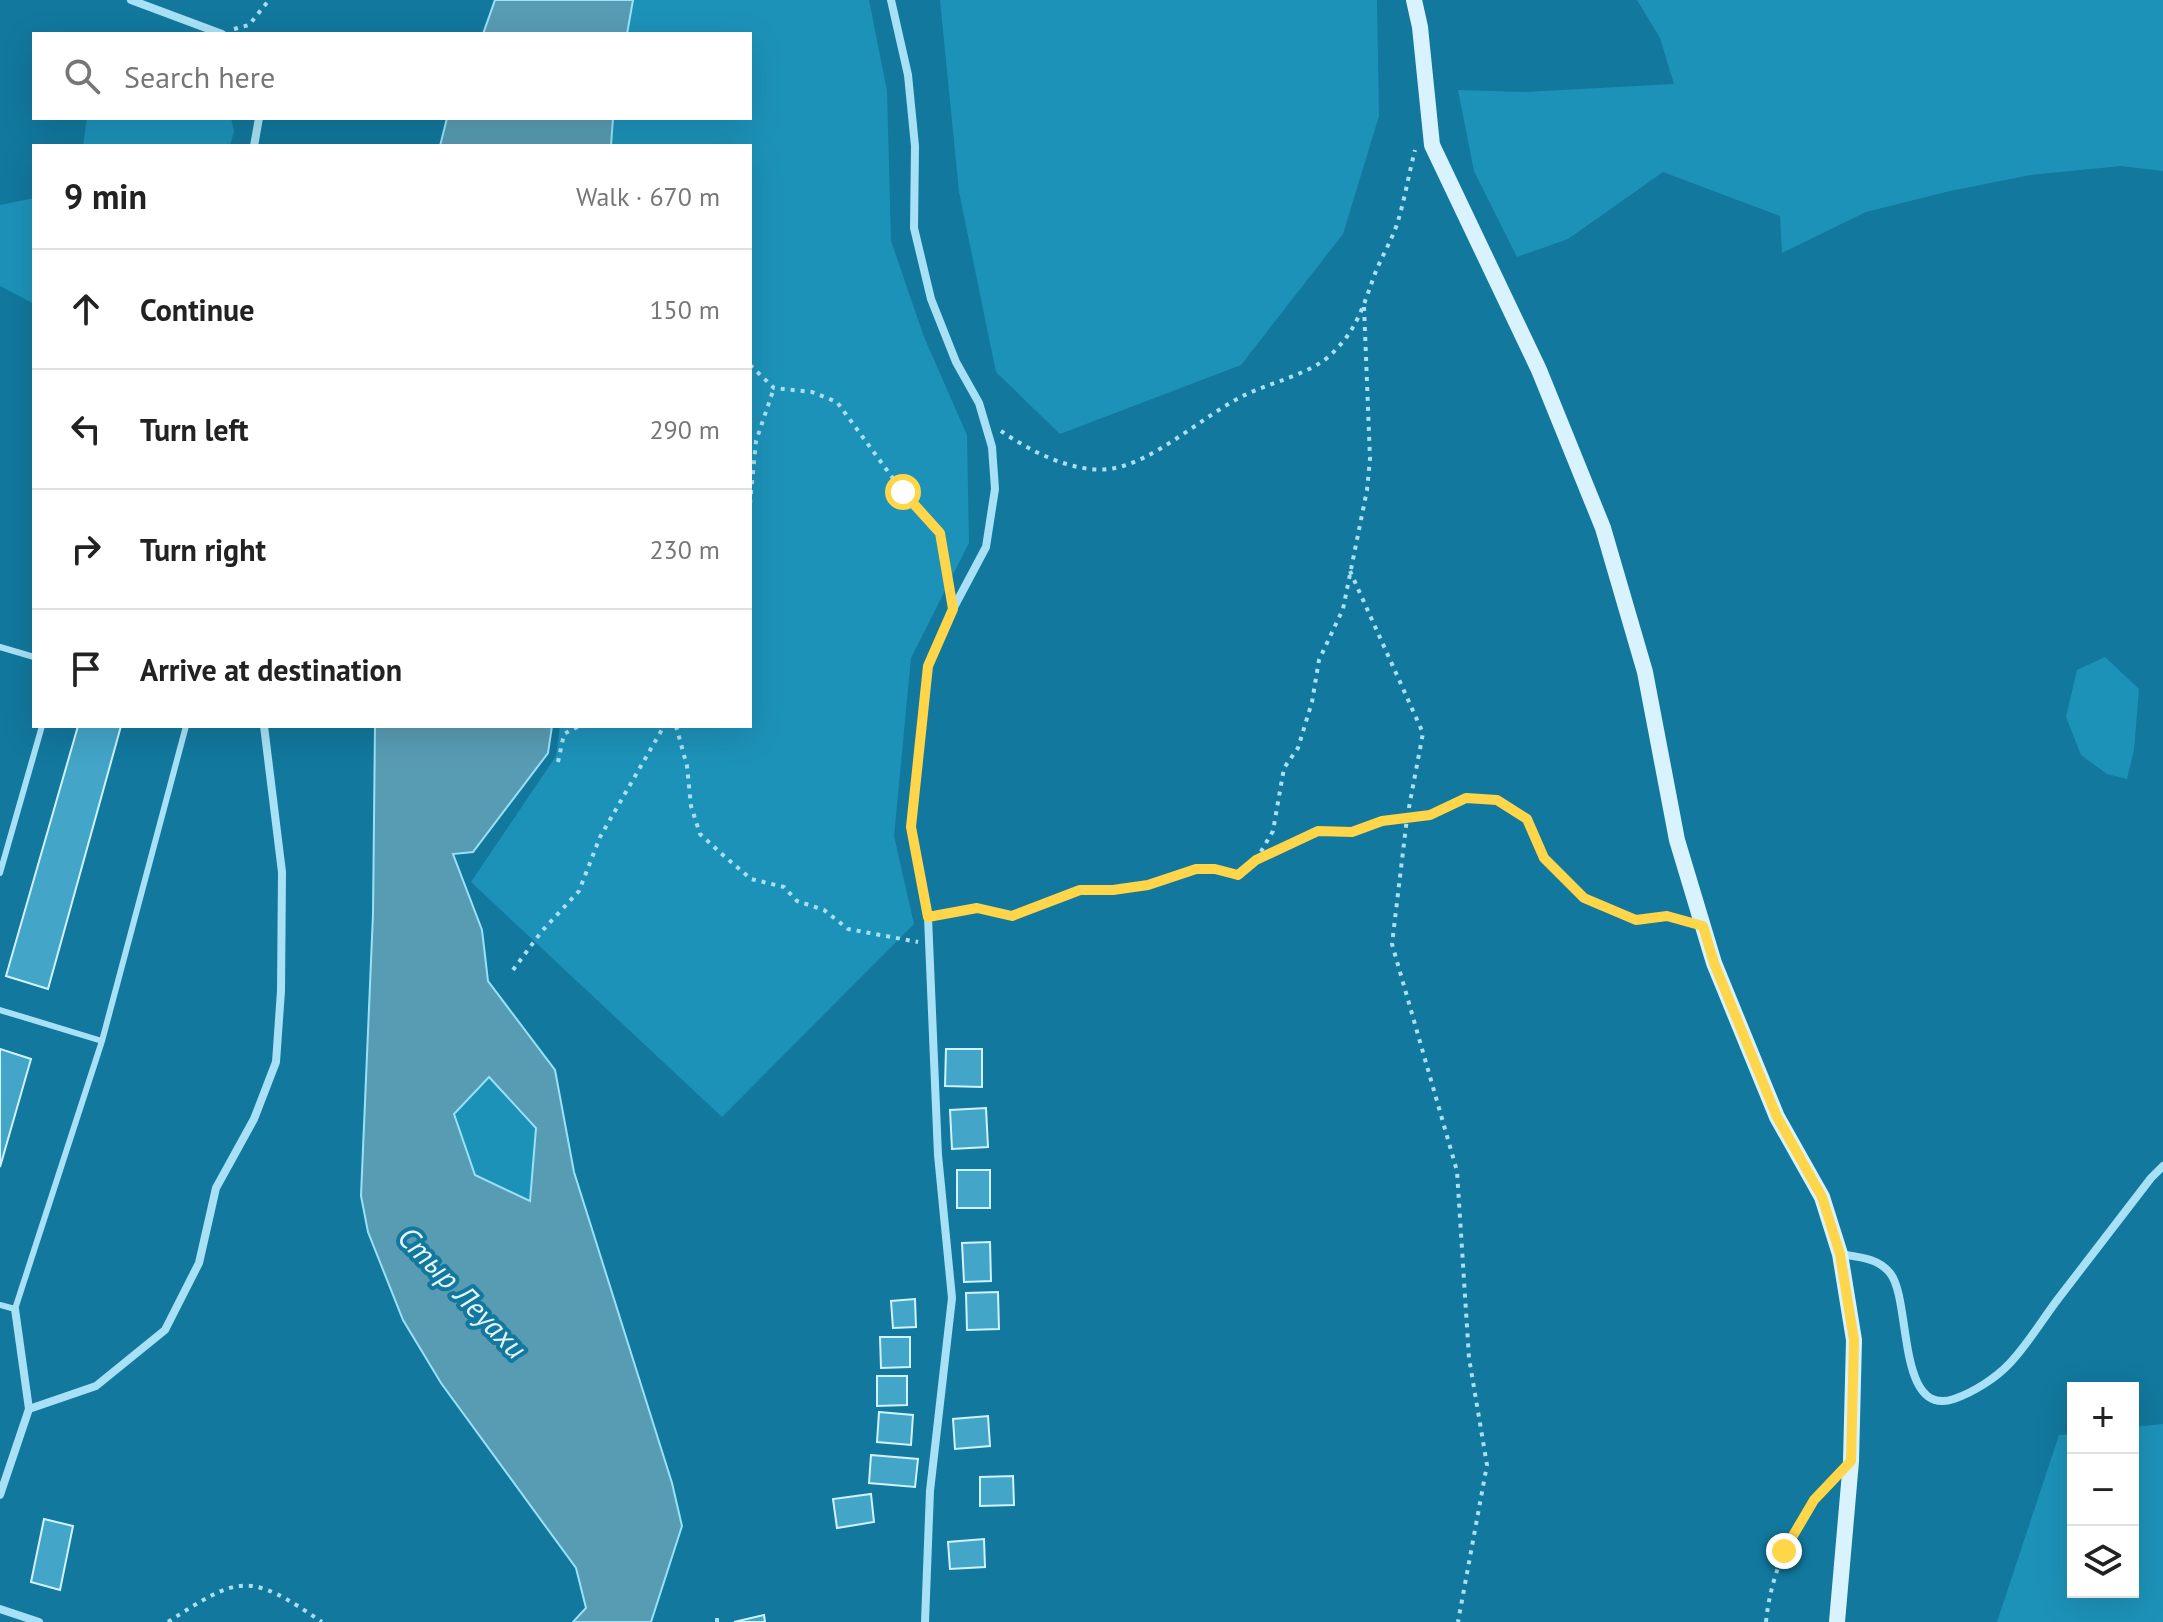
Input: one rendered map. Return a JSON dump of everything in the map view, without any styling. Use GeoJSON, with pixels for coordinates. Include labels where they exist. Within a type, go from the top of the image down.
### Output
{"type":"FeatureCollection","features":[{"type":"Feature","properties":{"kind":"main road"},"geometry":{"type":"LineString","coordinates":[[1414,0],[1420,27],[1432,145],[1539,370],[1603,528],[1645,672],[1677,840],[1714,963],[1777,1117],[1822,1197],[1840,1254],[1854,1340],[1851,1461],[1837,1622]]}},
{"type":"Feature","properties":{"kind":"street"},"geometry":{"type":"LineString","coordinates":[[131,0],[218,32]]}},
{"type":"Feature","properties":{"kind":"street"},"geometry":{"type":"LineString","coordinates":[[891,0],[908,75],[915,146],[914,228],[931,299],[956,362],[979,403],[992,447],[995,489],[986,547],[953,609],[928,666],[911,827],[928,917],[938,1155],[952,1298],[930,1491],[925,1622]]}},
{"type":"Feature","properties":{"kind":"street"},"geometry":{"type":"LineString","coordinates":[[254,144],[259,120]]}},
{"type":"Feature","properties":{"kind":"street"},"geometry":{"type":"LineString","coordinates":[[29,1409],[96,1386],[165,1330],[199,1263],[216,1188],[254,1119],[276,1062],[281,991],[282,872],[264,728]]}},
{"type":"Feature","properties":{"kind":"street"},"geometry":{"type":"LineString","coordinates":[[1840,1254],[1871,1259],[1891,1274],[1902,1302],[1905,1336],[1916,1383],[1934,1400],[1951,1400],[1978,1389],[2009,1364],[2163,1166]]}},
{"type":"Feature","properties":{"kind":"street"},"geometry":{"type":"LineString","coordinates":[[0,1495],[29,1409],[15,1309]]}},
{"type":"Feature","properties":{"kind":"street"},"geometry":{"type":"LineString","coordinates":[[0,1609],[39,1622]]}},
{"type":"Feature","properties":{"kind":"lane"},"geometry":{"type":"LineString","coordinates":[[0,647],[32,656]]}},
{"type":"Feature","properties":{"kind":"lane"},"geometry":{"type":"LineString","coordinates":[[0,873],[41,728]]}},
{"type":"Feature","properties":{"kind":"lane"},"geometry":{"type":"LineString","coordinates":[[0,1305],[15,1309],[102,1041],[185,728]]}},
{"type":"Feature","properties":{"kind":"lane"},"geometry":{"type":"LineString","coordinates":[[0,1010],[102,1041]]}},
{"type":"Feature","properties":{"kind":"path"},"geometry":{"type":"LineString","coordinates":[[224,32],[249,25],[269,0]]}},
{"type":"Feature","properties":{"kind":"path"},"geometry":{"type":"LineString","coordinates":[[983,419],[1011,438],[1059,460],[1083,468],[1110,469],[1174,440],[1212,413],[1249,393],[1289,379],[1323,361],[1349,334],[1364,306],[1397,224],[1417,142]]}},
{"type":"Feature","properties":{"kind":"path"},"geometry":{"type":"LineString","coordinates":[[1256,860],[1273,831],[1284,768],[1298,748],[1312,702],[1319,660],[1343,609],[1367,490],[1370,459],[1364,306]]}},
{"type":"Feature","properties":{"kind":"path"},"geometry":{"type":"LineString","coordinates":[[752,367],[774,388],[812,392],[837,402],[903,492],[940,533],[953,609]]}},
{"type":"Feature","properties":{"kind":"path"},"geometry":{"type":"LineString","coordinates":[[752,483],[756,441],[774,388]]}},
{"type":"Feature","properties":{"kind":"path"},"geometry":{"type":"LineString","coordinates":[[1350,571],[1423,733],[1407,818],[1392,944],[1457,1171],[1469,1358],[1487,1465],[1458,1622]]}},
{"type":"Feature","properties":{"kind":"path"},"geometry":{"type":"LineString","coordinates":[[558,762],[564,734],[575,728]]}},
{"type":"Feature","properties":{"kind":"path"},"geometry":{"type":"LineString","coordinates":[[513,970],[542,931],[579,891],[600,837],[663,728]]}},
{"type":"Feature","properties":{"kind":"path"},"geometry":{"type":"LineString","coordinates":[[677,728],[687,766],[691,806],[700,834],[732,863],[751,879],[784,887],[797,901],[824,910],[848,929],[928,944]]}},
{"type":"Feature","properties":{"kind":"path"},"geometry":{"type":"LineString","coordinates":[[928,917],[977,908],[1012,916],[1080,890],[1113,890],[1148,885],[1196,869],[1215,869],[1238,875],[1256,860],[1318,831],[1352,832],[1382,821],[1430,815],[1466,798],[1497,800],[1527,819],[1544,858],[1584,898],[1636,920],[1667,916],[1703,926]]}},
{"type":"Feature","properties":{"kind":"path"},"geometry":{"type":"LineString","coordinates":[[1766,1622],[1769,1594],[1784,1551],[1814,1500],[1851,1461]]}},
{"type":"Feature","properties":{"kind":"path"},"geometry":{"type":"LineString","coordinates":[[168,1622],[218,1590],[237,1584],[279,1594],[322,1622]]}},
{"type":"Feature","properties":{"kind":"shaded area"},"geometry":{"type":"Polygon","coordinates":[[[633,0],[869,0],[887,91],[891,241],[924,337],[967,435],[969,543],[911,658],[894,836],[914,924],[722,1117],[471,882],[556,756],[560,728],[752,728],[752,144],[611,144],[613,120],[752,120],[752,32],[627,32],[633,0]]]}},
{"type":"Feature","properties":{"kind":"shaded area"},"geometry":{"type":"Polygon","coordinates":[[[940,0],[1377,0],[1379,116],[1343,234],[1241,365],[1060,434],[996,372],[959,192],[940,0]]]}},
{"type":"Feature","properties":{"kind":"shaded area"},"geometry":{"type":"Polygon","coordinates":[[[1637,0],[2163,0],[2163,171],[2121,166],[2030,175],[1950,191],[1866,212],[1782,253],[1780,216],[1663,172],[1568,239],[1517,257],[1474,171],[1458,90],[1523,92],[1674,84],[1660,38],[1637,0]]]}},
{"type":"Feature","properties":{"kind":"shaded area"},"geometry":{"type":"Polygon","coordinates":[[[87,120],[231,120],[234,131],[231,144],[83,144],[87,120]]]}},
{"type":"Feature","properties":{"kind":"shaded area"},"geometry":{"type":"Polygon","coordinates":[[[32,198],[32,303],[0,286],[0,205],[32,198]]]}},
{"type":"Feature","properties":{"kind":"shaded area"},"geometry":{"type":"Polygon","coordinates":[[[2105,657],[2139,689],[2134,750],[2127,779],[2107,774],[2081,755],[2066,717],[2077,670],[2105,657]]]}},
{"type":"Feature","properties":{"kind":"shaded area"},"geometry":{"type":"Polygon","coordinates":[[[490,1077],[536,1128],[530,1202],[475,1175],[453,1114],[490,1077]]]}},
{"type":"Feature","properties":{"kind":"shaded area"},"geometry":{"type":"Polygon","coordinates":[[[2163,1424],[2163,1622],[1997,1622],[2059,1435],[2067,1434],[2067,1598],[2139,1598],[2139,1426],[2163,1424]]]}},
{"type":"Feature","properties":{"kind":"water"},"geometry":{"type":"Polygon","coordinates":[[[495,0],[633,0],[627,32],[484,32],[495,0]]]}},
{"type":"Feature","properties":{"kind":"water"},"geometry":{"type":"Polygon","coordinates":[[[446,120],[613,120],[611,144],[440,144],[446,120]]]}},
{"type":"Feature","properties":{"kind":"water","name":"Стыр Леуахи"},"geometry":{"type":"Polygon","coordinates":[[[375,728],[552,728],[548,753],[473,852],[453,854],[482,930],[488,981],[555,1070],[574,1172],[672,1483],[682,1526],[651,1622],[573,1622],[586,1608],[576,1568],[441,1383],[403,1320],[368,1232],[361,1196],[373,914],[375,728]],[[489,1077],[454,1114],[475,1175],[530,1201],[536,1128],[489,1077]]]}},
{"type":"Feature","properties":{"kind":"building"},"geometry":{"type":"Polygon","coordinates":[[[77,728],[120,728],[48,989],[6,976],[77,728]]]}},
{"type":"Feature","properties":{"kind":"building"},"geometry":{"type":"Polygon","coordinates":[[[0,1049],[31,1059],[0,1167],[0,1049]]]}},
{"type":"Feature","properties":{"kind":"building"},"geometry":{"type":"Polygon","coordinates":[[[946,1049],[982,1049],[982,1087],[945,1086],[946,1049]]]}},
{"type":"Feature","properties":{"kind":"building"},"geometry":{"type":"Polygon","coordinates":[[[986,1108],[988,1147],[952,1149],[950,1110],[986,1108]]]}},
{"type":"Feature","properties":{"kind":"building"},"geometry":{"type":"Polygon","coordinates":[[[957,1170],[990,1170],[990,1208],[957,1208],[957,1170]]]}},
{"type":"Feature","properties":{"kind":"building"},"geometry":{"type":"Polygon","coordinates":[[[990,1242],[991,1281],[964,1282],[962,1243],[990,1242]]]}},
{"type":"Feature","properties":{"kind":"building"},"geometry":{"type":"Polygon","coordinates":[[[998,1292],[999,1329],[967,1330],[966,1293],[998,1292]]]}},
{"type":"Feature","properties":{"kind":"building"},"geometry":{"type":"Polygon","coordinates":[[[915,1299],[916,1327],[893,1328],[891,1301],[915,1299]]]}},
{"type":"Feature","properties":{"kind":"building"},"geometry":{"type":"Polygon","coordinates":[[[880,1337],[910,1337],[910,1367],[881,1368],[880,1337]]]}},
{"type":"Feature","properties":{"kind":"building"},"geometry":{"type":"Polygon","coordinates":[[[877,1376],[907,1376],[907,1405],[877,1406],[877,1376]]]}},
{"type":"Feature","properties":{"kind":"building"},"geometry":{"type":"Polygon","coordinates":[[[879,1412],[913,1415],[911,1445],[877,1442],[879,1412]]]}},
{"type":"Feature","properties":{"kind":"building"},"geometry":{"type":"Polygon","coordinates":[[[988,1416],[990,1446],[955,1449],[953,1419],[988,1416]]]}},
{"type":"Feature","properties":{"kind":"building"},"geometry":{"type":"Polygon","coordinates":[[[871,1455],[918,1459],[915,1487],[869,1483],[871,1455]]]}},
{"type":"Feature","properties":{"kind":"building"},"geometry":{"type":"Polygon","coordinates":[[[1013,1476],[1014,1505],[980,1506],[980,1477],[1013,1476]]]}},
{"type":"Feature","properties":{"kind":"building"},"geometry":{"type":"Polygon","coordinates":[[[871,1494],[874,1522],[837,1528],[833,1499],[871,1494]]]}},
{"type":"Feature","properties":{"kind":"building"},"geometry":{"type":"Polygon","coordinates":[[[44,1519],[73,1526],[60,1590],[31,1582],[44,1519]]]}},
{"type":"Feature","properties":{"kind":"building"},"geometry":{"type":"Polygon","coordinates":[[[984,1539],[985,1567],[950,1569],[948,1542],[984,1539]]]}},
{"type":"Feature","properties":{"kind":"building"},"geometry":{"type":"Polygon","coordinates":[[[764,1615],[765,1622],[734,1622],[764,1615]]]}},
{"type":"Feature","properties":{"kind":"route"},"geometry":{"type":"LineString","coordinates":[[903,492],[940,533],[953,609],[928,666],[911,827],[928,917],[977,908],[1012,916],[1080,890],[1113,890],[1148,885],[1196,869],[1215,869],[1238,875],[1256,860],[1318,831],[1352,832],[1382,821],[1430,815],[1466,798],[1497,800],[1527,819],[1544,858],[1584,898],[1636,920],[1667,916],[1703,926],[1714,963],[1777,1117],[1822,1197],[1840,1254],[1854,1340],[1851,1461],[1814,1500],[1784,1551]]}}]}
